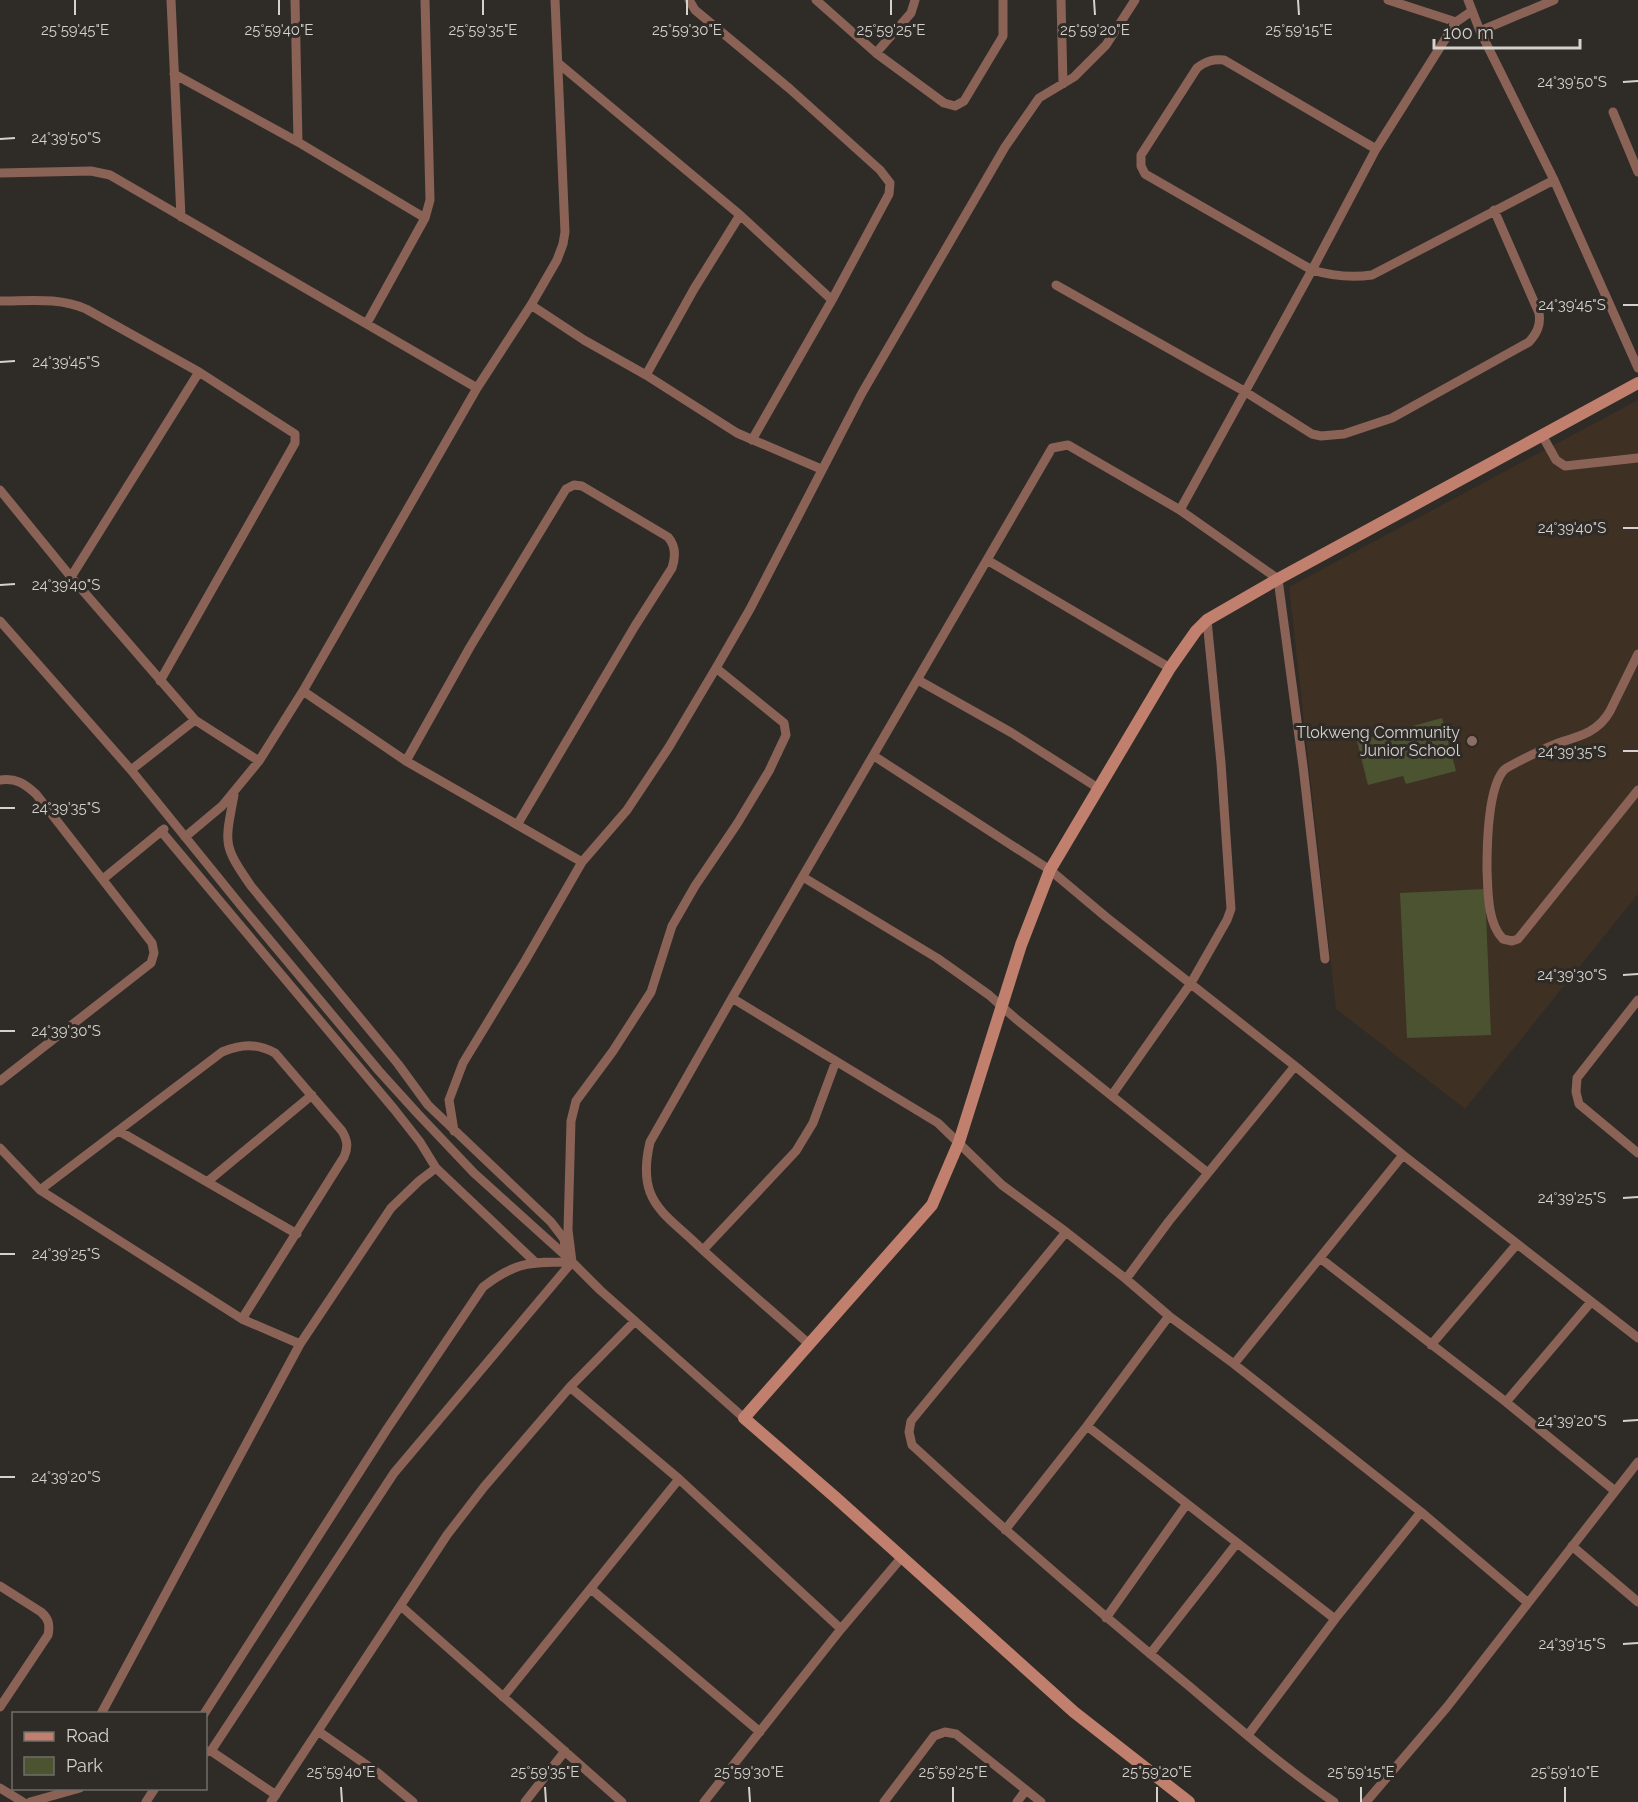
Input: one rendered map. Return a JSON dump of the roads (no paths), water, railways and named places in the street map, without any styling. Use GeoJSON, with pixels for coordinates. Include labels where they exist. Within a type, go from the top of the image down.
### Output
{"type":"FeatureCollection","features":[{"type":"Feature","properties":{"kind":"street"},"geometry":{"type":"LineString","coordinates":[[171,0],[181,217]]}},
{"type":"Feature","properties":{"kind":"street"},"geometry":{"type":"LineString","coordinates":[[295,0],[298,142]]}},
{"type":"Feature","properties":{"kind":"street"},"geometry":{"type":"LineString","coordinates":[[366,323],[425,218],[430,200],[425,0]]}},
{"type":"Feature","properties":{"kind":"street"},"geometry":{"type":"LineString","coordinates":[[185,837],[235,793],[260,761],[303,691],[477,388],[531,305],[557,260],[565,232],[555,0]]}},
{"type":"Feature","properties":{"kind":"street"},"geometry":{"type":"LineString","coordinates":[[689,0],[696,10],[790,89],[880,170],[888,180],[889,194],[752,440]]}},
{"type":"Feature","properties":{"kind":"street"},"geometry":{"type":"LineString","coordinates":[[816,0],[876,53],[945,103],[955,106],[964,101],[1003,36],[1004,0]]}},
{"type":"Feature","properties":{"kind":"street"},"geometry":{"type":"LineString","coordinates":[[876,53],[911,13],[915,0]]}},
{"type":"Feature","properties":{"kind":"street"},"geometry":{"type":"LineString","coordinates":[[1061,0],[1063,84]]}},
{"type":"Feature","properties":{"kind":"street"},"geometry":{"type":"LineString","coordinates":[[454,1131],[449,1100],[463,1063],[582,862],[627,810],[669,747],[716,668],[761,588],[866,386],[1005,147],[1040,99],[1086,66],[1106,45],[1134,0]]}},
{"type":"Feature","properties":{"kind":"street"},"geometry":{"type":"LineString","coordinates":[[1388,0],[1456,22]]}},
{"type":"Feature","properties":{"kind":"street"},"geometry":{"type":"LineString","coordinates":[[1468,0],[1480,31],[1554,180],[1638,368]]}},
{"type":"Feature","properties":{"kind":"street"},"geometry":{"type":"LineString","coordinates":[[1480,31],[1554,0]]}},
{"type":"Feature","properties":{"kind":"street"},"geometry":{"type":"LineString","coordinates":[[1180,510],[1376,149],[1456,22],[1472,11]]}},
{"type":"Feature","properties":{"kind":"street"},"geometry":{"type":"LineString","coordinates":[[1376,149],[1224,60],[1217,60],[1197,68],[1141,155],[1141,166],[1146,174],[1312,270],[1329,275],[1350,277],[1372,275],[1554,180]]}},
{"type":"Feature","properties":{"kind":"street"},"geometry":{"type":"LineString","coordinates":[[558,63],[740,215],[832,300]]}},
{"type":"Feature","properties":{"kind":"street"},"geometry":{"type":"LineString","coordinates":[[174,74],[298,142],[425,218]]}},
{"type":"Feature","properties":{"kind":"street"},"geometry":{"type":"LineString","coordinates":[[1613,112],[1638,172]]}},
{"type":"Feature","properties":{"kind":"street"},"geometry":{"type":"LineString","coordinates":[[0,173],[103,172],[477,388]]}},
{"type":"Feature","properties":{"kind":"street"},"geometry":{"type":"LineString","coordinates":[[1056,285],[1244,392],[1312,434],[1332,436],[1392,418],[1529,342],[1538,328],[1539,313],[1494,210]]}},
{"type":"Feature","properties":{"kind":"street"},"geometry":{"type":"LineString","coordinates":[[646,375],[694,289],[740,215]]}},
{"type":"Feature","properties":{"kind":"street"},"geometry":{"type":"LineString","coordinates":[[0,301],[60,301],[75,304],[199,372],[293,431],[296,440],[160,681]]}},
{"type":"Feature","properties":{"kind":"street"},"geometry":{"type":"LineString","coordinates":[[531,305],[737,433],[821,469]]}},
{"type":"Feature","properties":{"kind":"street"},"geometry":{"type":"LineString","coordinates":[[71,577],[199,372]]}},
{"type":"Feature","properties":{"kind":"street"},"geometry":{"type":"LineString","coordinates":[[744,1419],[932,1206],[959,1142],[1001,1005],[1050,870],[1170,668],[1196,631],[1207,620],[1278,579],[1638,383]]}},
{"type":"Feature","properties":{"kind":"street"},"geometry":{"type":"LineString","coordinates":[[1542,435],[1556,460],[1565,466],[1638,458]]}},
{"type":"Feature","properties":{"kind":"street"},"geometry":{"type":"LineString","coordinates":[[810,1345],[658,1208],[650,1193],[647,1180],[646,1160],[650,1142],[1049,452],[1057,446],[1068,445],[1180,510],[1278,579],[1303,766],[1325,959]]}},
{"type":"Feature","properties":{"kind":"street"},"geometry":{"type":"LineString","coordinates":[[406,761],[566,489],[574,485],[582,486],[668,537],[674,547],[675,559],[517,825]]}},
{"type":"Feature","properties":{"kind":"street"},"geometry":{"type":"LineString","coordinates":[[0,490],[71,577],[195,720],[260,761]]}},
{"type":"Feature","properties":{"kind":"street"},"geometry":{"type":"LineString","coordinates":[[987,560],[1170,668]]}},
{"type":"Feature","properties":{"kind":"street"},"geometry":{"type":"LineString","coordinates":[[1112,1095],[1191,983],[1227,920],[1232,900],[1207,620]]}},
{"type":"Feature","properties":{"kind":"street"},"geometry":{"type":"LineString","coordinates":[[0,621],[131,770],[379,1071],[474,1173],[744,1419],[1074,1712],[1189,1802]]}},
{"type":"Feature","properties":{"kind":"street"},"geometry":{"type":"LineString","coordinates":[[1638,654],[1605,720],[1595,728],[1577,737],[1554,744],[1504,771],[1492,806],[1487,843],[1488,896],[1495,928],[1503,939],[1512,941],[1518,939],[1638,790]]}},
{"type":"Feature","properties":{"kind":"street"},"geometry":{"type":"LineString","coordinates":[[635,1321],[570,1387],[460,1519],[274,1798],[208,1751],[394,1473],[570,1259],[568,1230],[570,1132],[573,1108],[613,1052],[651,992],[672,926],[695,886],[737,824],[786,735],[784,723],[716,668]]}},
{"type":"Feature","properties":{"kind":"street"},"geometry":{"type":"LineString","coordinates":[[918,680],[1012,733],[1098,788]]}},
{"type":"Feature","properties":{"kind":"street"},"geometry":{"type":"LineString","coordinates":[[303,691],[406,761],[582,862]]}},
{"type":"Feature","properties":{"kind":"street"},"geometry":{"type":"LineString","coordinates":[[131,770],[195,720]]}},
{"type":"Feature","properties":{"kind":"street"},"geometry":{"type":"LineString","coordinates":[[874,756],[1050,870],[1403,1155],[1591,1302],[1636,1333]]}},
{"type":"Feature","properties":{"kind":"street"},"geometry":{"type":"LineString","coordinates":[[0,780],[16,780],[25,784],[36,794],[152,943],[154,953],[151,963],[0,1081]]}},
{"type":"Feature","properties":{"kind":"street"},"geometry":{"type":"LineString","coordinates":[[235,793],[226,837],[232,858],[273,914],[318,965],[428,1105],[551,1222],[564,1239],[570,1259]]}},
{"type":"Feature","properties":{"kind":"street"},"geometry":{"type":"LineString","coordinates":[[103,879],[172,822]]}},
{"type":"Feature","properties":{"kind":"street"},"geometry":{"type":"LineString","coordinates":[[161,831],[394,1109],[420,1142],[436,1168],[535,1262]]}},
{"type":"Feature","properties":{"kind":"street"},"geometry":{"type":"LineString","coordinates":[[803,877],[937,958],[1001,1005],[1208,1173]]}},
{"type":"Feature","properties":{"kind":"street"},"geometry":{"type":"LineString","coordinates":[[732,998],[938,1123],[1002,1185],[1066,1232],[1169,1316],[1234,1364],[1421,1512],[1527,1602]]}},
{"type":"Feature","properties":{"kind":"street"},"geometry":{"type":"LineString","coordinates":[[1638,1000],[1577,1078],[1575,1085],[1580,1104],[1638,1153]]}},
{"type":"Feature","properties":{"kind":"street"},"geometry":{"type":"LineString","coordinates":[[40,1190],[222,1052],[234,1047],[250,1045],[264,1047],[275,1053],[342,1131],[347,1150],[297,1234],[242,1319]]}},
{"type":"Feature","properties":{"kind":"street"},"geometry":{"type":"LineString","coordinates":[[703,1250],[796,1151],[813,1123],[836,1061]]}},
{"type":"Feature","properties":{"kind":"street"},"geometry":{"type":"LineString","coordinates":[[1126,1279],[1295,1066]]}},
{"type":"Feature","properties":{"kind":"street"},"geometry":{"type":"LineString","coordinates":[[207,1182],[312,1095]]}},
{"type":"Feature","properties":{"kind":"street"},"geometry":{"type":"LineString","coordinates":[[118,1131],[297,1234]]}},
{"type":"Feature","properties":{"kind":"street"},"geometry":{"type":"LineString","coordinates":[[0,1148],[40,1190],[242,1319],[300,1344]]}},
{"type":"Feature","properties":{"kind":"street"},"geometry":{"type":"LineString","coordinates":[[1234,1364],[1403,1155]]}},
{"type":"Feature","properties":{"kind":"street"},"geometry":{"type":"LineString","coordinates":[[102,1712],[300,1344],[391,1208],[436,1168]]}},
{"type":"Feature","properties":{"kind":"street"},"geometry":{"type":"LineString","coordinates":[[1066,1232],[911,1421],[912,1445],[1106,1618],[1248,1735],[1334,1802]]}},
{"type":"Feature","properties":{"kind":"street"},"geometry":{"type":"LineString","coordinates":[[1431,1345],[1516,1244]]}},
{"type":"Feature","properties":{"kind":"street"},"geometry":{"type":"LineString","coordinates":[[1320,1258],[1506,1402],[1615,1491]]}},
{"type":"Feature","properties":{"kind":"street"},"geometry":{"type":"LineString","coordinates":[[205,1712],[387,1429],[483,1287],[501,1273],[535,1262],[570,1259]]}},
{"type":"Feature","properties":{"kind":"street"},"geometry":{"type":"LineString","coordinates":[[1506,1402],[1591,1302]]}},
{"type":"Feature","properties":{"kind":"street"},"geometry":{"type":"LineString","coordinates":[[1005,1530],[1087,1426],[1169,1316]]}},
{"type":"Feature","properties":{"kind":"street"},"geometry":{"type":"LineString","coordinates":[[570,1387],[679,1479],[841,1629]]}},
{"type":"Feature","properties":{"kind":"street"},"geometry":{"type":"LineString","coordinates":[[1087,1426],[1335,1619]]}},
{"type":"Feature","properties":{"kind":"street"},"geometry":{"type":"LineString","coordinates":[[1366,1802],[1447,1707],[1638,1462]]}},
{"type":"Feature","properties":{"kind":"street"},"geometry":{"type":"LineString","coordinates":[[503,1697],[679,1479]]}},
{"type":"Feature","properties":{"kind":"street"},"geometry":{"type":"LineString","coordinates":[[1106,1618],[1186,1505]]}},
{"type":"Feature","properties":{"kind":"street"},"geometry":{"type":"LineString","coordinates":[[1248,1735],[1335,1619],[1421,1512]]}},
{"type":"Feature","properties":{"kind":"street"},"geometry":{"type":"LineString","coordinates":[[1150,1654],[1238,1544]]}},
{"type":"Feature","properties":{"kind":"street"},"geometry":{"type":"LineString","coordinates":[[1572,1546],[1638,1602]]}},
{"type":"Feature","properties":{"kind":"street"},"geometry":{"type":"LineString","coordinates":[[704,1802],[841,1629],[902,1557]]}},
{"type":"Feature","properties":{"kind":"street"},"geometry":{"type":"LineString","coordinates":[[0,1586],[41,1612],[46,1617],[49,1628],[48,1635],[0,1707]]}},
{"type":"Feature","properties":{"kind":"street"},"geometry":{"type":"LineString","coordinates":[[591,1588],[760,1732]]}},
{"type":"Feature","properties":{"kind":"street"},"geometry":{"type":"LineString","coordinates":[[402,1607],[622,1802]]}},
{"type":"Feature","properties":{"kind":"street"},"geometry":{"type":"LineString","coordinates":[[318,1731],[378,1773],[413,1802]]}},
{"type":"Feature","properties":{"kind":"street"},"geometry":{"type":"LineString","coordinates":[[884,1802],[934,1736],[945,1732],[956,1734],[1041,1802]]}},
{"type":"Feature","properties":{"kind":"street"},"geometry":{"type":"LineString","coordinates":[[525,1802],[565,1751]]}},
{"type":"Feature","properties":{"kind":"street"},"geometry":{"type":"LineString","coordinates":[[0,1788],[23,1802]]}},
{"type":"Feature","properties":{"kind":"street"},"geometry":{"type":"LineString","coordinates":[[1017,1802],[1026,1790]]}},
{"type":"Feature","properties":{"kind":"street"},"geometry":{"type":"LineString","coordinates":[[30,1802],[61,1795]]}},
{"type":"Feature","properties":{"kind":"place","name":"Tlokweng Community Junior School"},"geometry":{"type":"Point","coordinates":[1472,741]}}]}
